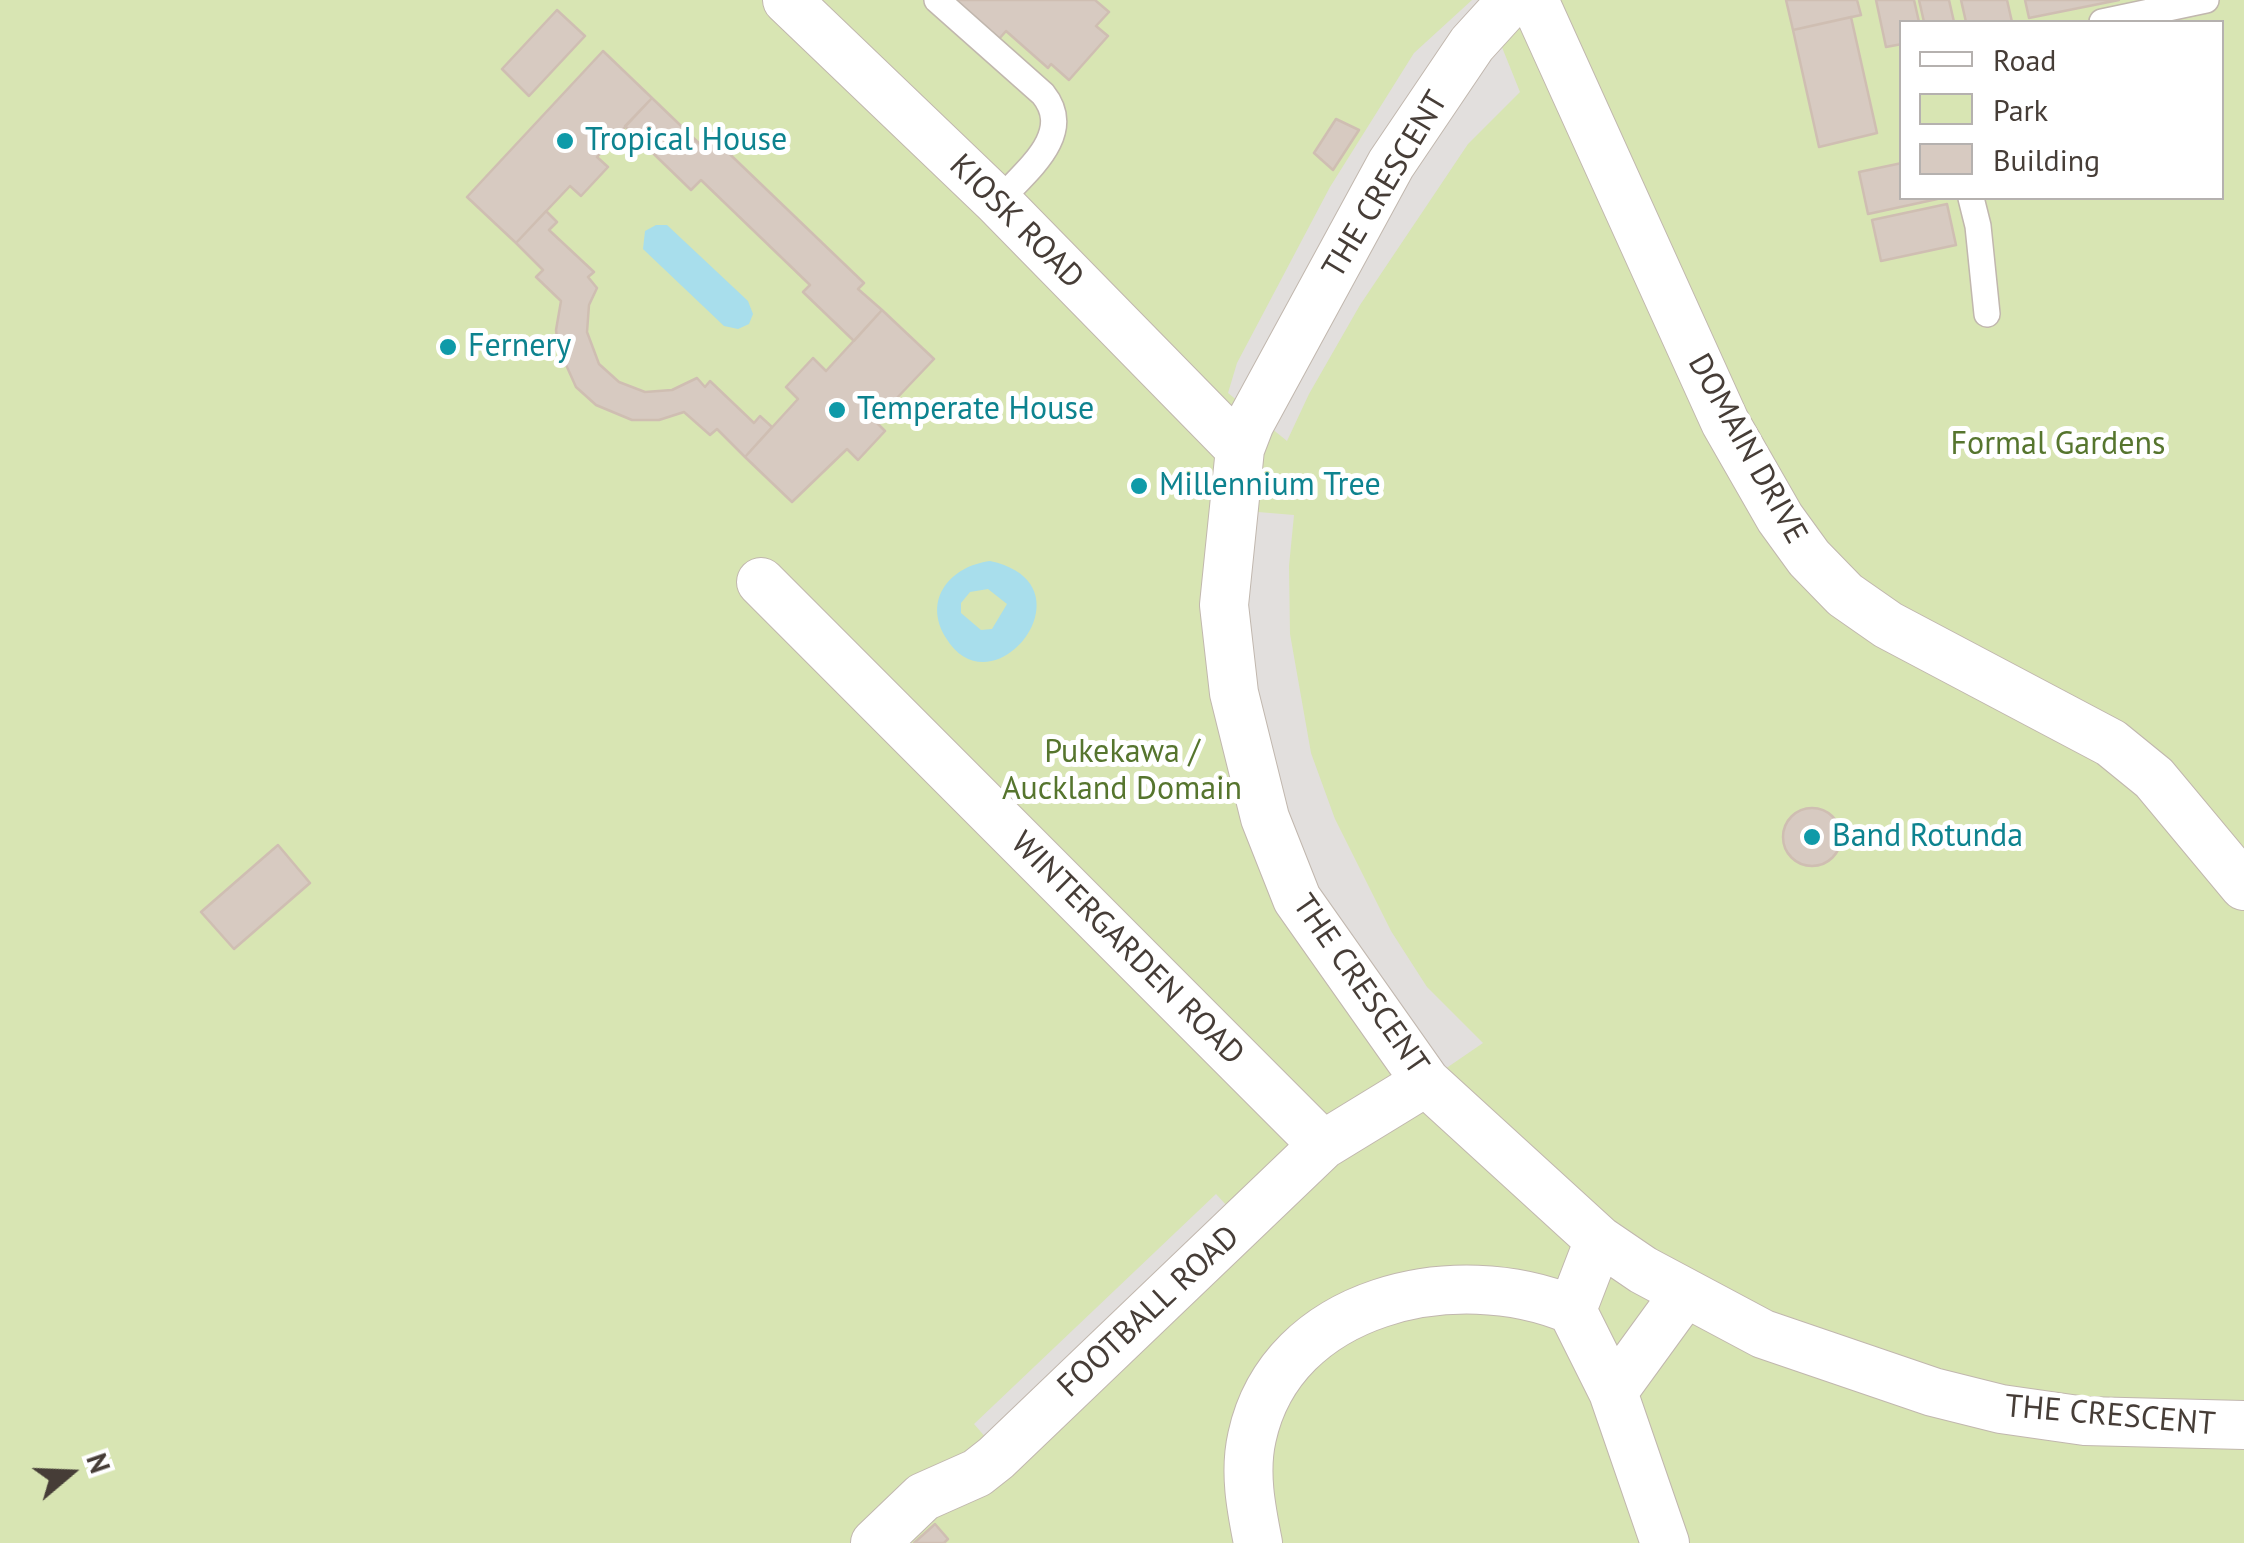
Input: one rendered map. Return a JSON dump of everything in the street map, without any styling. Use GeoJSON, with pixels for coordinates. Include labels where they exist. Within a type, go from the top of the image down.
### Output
{"type":"FeatureCollection","features":[{"type":"Feature","properties":{"kind":"street","name":"KIOSK ROAD"},"geometry":{"type":"LineString","coordinates":[[787,0],[998,202],[1240,450]]}},
{"type":"Feature","properties":{"kind":"street","name":"THE CRESCENT"},"geometry":{"type":"LineString","coordinates":[[1512,0],[1472,44],[1392,164],[1250,423],[1240,450],[1224,606],[1234,692],[1265,818],[1296,899],[1426,1082],[1599,1240],[1643,1270],[1762,1334],[1933,1392],[2001,1410],[2085,1421],[2244,1426]]}},
{"type":"Feature","properties":{"kind":"street","name":"DOMAIN DRIVE"},"geometry":{"type":"LineString","coordinates":[[1534,0],[1724,422],[1780,518],[1809,558],[1845,594],[1888,624],[2111,743],[2154,778],[2244,886]]}},
{"type":"Feature","properties":{"kind":"street","name":"WINTERGARDEN ROAD"},"geometry":{"type":"LineString","coordinates":[[761,582],[1323,1146]]}},
{"type":"Feature","properties":{"kind":"street","name":"FOOTBALL ROAD"},"geometry":{"type":"LineString","coordinates":[[875,1543],[922,1497],[977,1473],[996,1458],[1323,1146],[1426,1082]]}},
{"type":"Feature","properties":{"kind":"street"},"geometry":{"type":"LineString","coordinates":[[1572,1310],[1599,1240]]}},
{"type":"Feature","properties":{"kind":"street"},"geometry":{"type":"LineString","coordinates":[[1258,1543],[1248,1474],[1252,1438],[1260,1410],[1291,1357],[1313,1337],[1378,1302],[1444,1290],[1501,1291],[1544,1298],[1572,1310],[1613,1392],[1665,1543]]}},
{"type":"Feature","properties":{"kind":"street"},"geometry":{"type":"LineString","coordinates":[[1613,1392],[1685,1293]]}},
{"type":"Feature","properties":{"kind":"lane"},"geometry":{"type":"LineString","coordinates":[[937,0],[1043,94],[1055,114],[1056,125],[1048,146],[998,202]]}},
{"type":"Feature","properties":{"kind":"lane"},"geometry":{"type":"LineString","coordinates":[[2111,20],[2206,0]]}},
{"type":"Feature","properties":{"kind":"lane"},"geometry":{"type":"LineString","coordinates":[[1972,200],[1987,314]]}},
{"type":"Feature","properties":{"kind":"green space","name":"Pukekawa / Auckland Domain"},"geometry":{"type":"Polygon","coordinates":[[[0,0],[2244,0],[2244,1543],[0,1543],[0,0]]]}},
{"type":"Feature","properties":{"kind":"shaded area"},"geometry":{"type":"Polygon","coordinates":[[[1472,0],[1483,0],[1520,92],[1468,144],[1360,305],[1287,441],[1228,393],[1237,363],[1330,187],[1414,53],[1472,0]]]}},
{"type":"Feature","properties":{"kind":"shaded area"},"geometry":{"type":"Polygon","coordinates":[[[1234,510],[1294,515],[1289,566],[1290,634],[1311,753],[1335,819],[1391,931],[1427,987],[1483,1043],[1426,1082],[1265,818],[1234,510]]]}},
{"type":"Feature","properties":{"kind":"shaded area"},"geometry":{"type":"Polygon","coordinates":[[[1216,1194],[1229,1208],[987,1439],[974,1424],[1216,1194]]]}},
{"type":"Feature","properties":{"kind":"water"},"geometry":{"type":"Polygon","coordinates":[[[667,225],[748,301],[753,314],[749,324],[738,329],[724,326],[643,249],[645,231],[667,225]]]}},
{"type":"Feature","properties":{"kind":"water"},"geometry":{"type":"Polygon","coordinates":[[[990,561],[1021,574],[1035,594],[1035,616],[1026,637],[1009,654],[988,662],[966,658],[946,638],[937,610],[944,587],[976,564],[990,561]],[[988,589],[970,592],[961,603],[961,613],[981,630],[992,629],[1007,604],[988,589]]]}},
{"type":"Feature","properties":{"kind":"building"},"geometry":{"type":"Polygon","coordinates":[[[955,0],[1095,0],[1109,12],[1096,26],[1108,36],[1069,80],[1051,64],[1048,68],[1006,31],[999,39],[955,0]]]}},
{"type":"Feature","properties":{"kind":"building"},"geometry":{"type":"Polygon","coordinates":[[[1786,0],[1857,0],[1861,15],[1793,30],[1786,0]]]}},
{"type":"Feature","properties":{"kind":"building"},"geometry":{"type":"Polygon","coordinates":[[[1876,0],[1914,0],[1919,20],[1899,20],[1899,45],[1886,47],[1876,0]]]}},
{"type":"Feature","properties":{"kind":"building"},"geometry":{"type":"Polygon","coordinates":[[[1919,0],[1949,0],[1954,20],[1924,20],[1919,0]]]}},
{"type":"Feature","properties":{"kind":"building"},"geometry":{"type":"Polygon","coordinates":[[[1961,0],[2007,0],[2012,20],[1966,20],[1961,0]]]}},
{"type":"Feature","properties":{"kind":"building"},"geometry":{"type":"Polygon","coordinates":[[[2025,0],[2119,0],[2029,18],[2025,0]]]}},
{"type":"Feature","properties":{"kind":"building"},"geometry":{"type":"Polygon","coordinates":[[[557,10],[585,36],[529,96],[502,69],[557,10]]]}},
{"type":"Feature","properties":{"kind":"building"},"geometry":{"type":"Polygon","coordinates":[[[1851,17],[1877,133],[1819,147],[1793,30],[1851,17]]]}},
{"type":"Feature","properties":{"kind":"building","name":"Tropical House"},"geometry":{"type":"Polygon","coordinates":[[[603,51],[652,98],[597,157],[608,167],[581,196],[570,186],[516,243],[467,197],[603,51]]]}},
{"type":"Feature","properties":{"kind":"building"},"geometry":{"type":"Polygon","coordinates":[[[652,98],[705,149],[714,139],[864,283],[858,289],[882,310],[854,341],[803,292],[810,285],[701,180],[691,190],[625,126],[652,98]]]}},
{"type":"Feature","properties":{"kind":"building"},"geometry":{"type":"Polygon","coordinates":[[[1336,119],[1359,130],[1333,170],[1314,153],[1336,119]]]}},
{"type":"Feature","properties":{"kind":"building"},"geometry":{"type":"Polygon","coordinates":[[[1899,164],[1899,200],[1933,200],[1868,214],[1859,172],[1899,164]]]}},
{"type":"Feature","properties":{"kind":"building"},"geometry":{"type":"Polygon","coordinates":[[[1947,204],[1956,245],[1881,261],[1872,220],[1947,204]]]}},
{"type":"Feature","properties":{"kind":"building"},"geometry":{"type":"Polygon","coordinates":[[[546,211],[557,222],[549,230],[594,272],[588,277],[597,288],[589,305],[587,332],[599,364],[619,382],[645,392],[672,390],[697,378],[705,387],[710,381],[754,423],[760,416],[772,427],[745,457],[717,429],[710,435],[684,412],[659,420],[632,420],[596,405],[576,387],[558,347],[556,330],[561,301],[536,277],[543,270],[516,243],[546,211]]]}},
{"type":"Feature","properties":{"kind":"building","name":"Temperate House"},"geometry":{"type":"Polygon","coordinates":[[[882,310],[934,359],[875,421],[885,431],[858,460],[847,449],[792,502],[745,457],[798,399],[786,387],[813,358],[826,371],[882,310]]]}},
{"type":"Feature","properties":{"kind":"building","name":"Band Rotunda"},"geometry":{"type":"Polygon","coordinates":[[[1812,808],[1832,817],[1841,837],[1832,857],[1812,866],[1792,857],[1783,837],[1792,817],[1812,808]]]}},
{"type":"Feature","properties":{"kind":"building"},"geometry":{"type":"Polygon","coordinates":[[[278,845],[310,883],[234,949],[201,912],[278,845]]]}},
{"type":"Feature","properties":{"kind":"building"},"geometry":{"type":"Polygon","coordinates":[[[935,1524],[948,1539],[944,1543],[914,1543],[935,1524]]]}},
{"type":"Feature","properties":{"kind":"place","name":"Tropical House"},"geometry":{"type":"Point","coordinates":[565,141]}},
{"type":"Feature","properties":{"kind":"place","name":"Fernery"},"geometry":{"type":"Point","coordinates":[448,347]}},
{"type":"Feature","properties":{"kind":"place","name":"Temperate House"},"geometry":{"type":"Point","coordinates":[837,410]}},
{"type":"Feature","properties":{"kind":"place","name":"Millennium Tree"},"geometry":{"type":"Point","coordinates":[1139,486]}},
{"type":"Feature","properties":{"kind":"place","name":"Band Rotunda"},"geometry":{"type":"Point","coordinates":[1812,837]}},
{"type":"Feature","properties":{"kind":"park label","name":"Formal Gardens"},"geometry":{"type":"Point","coordinates":[2058,445]}}]}
